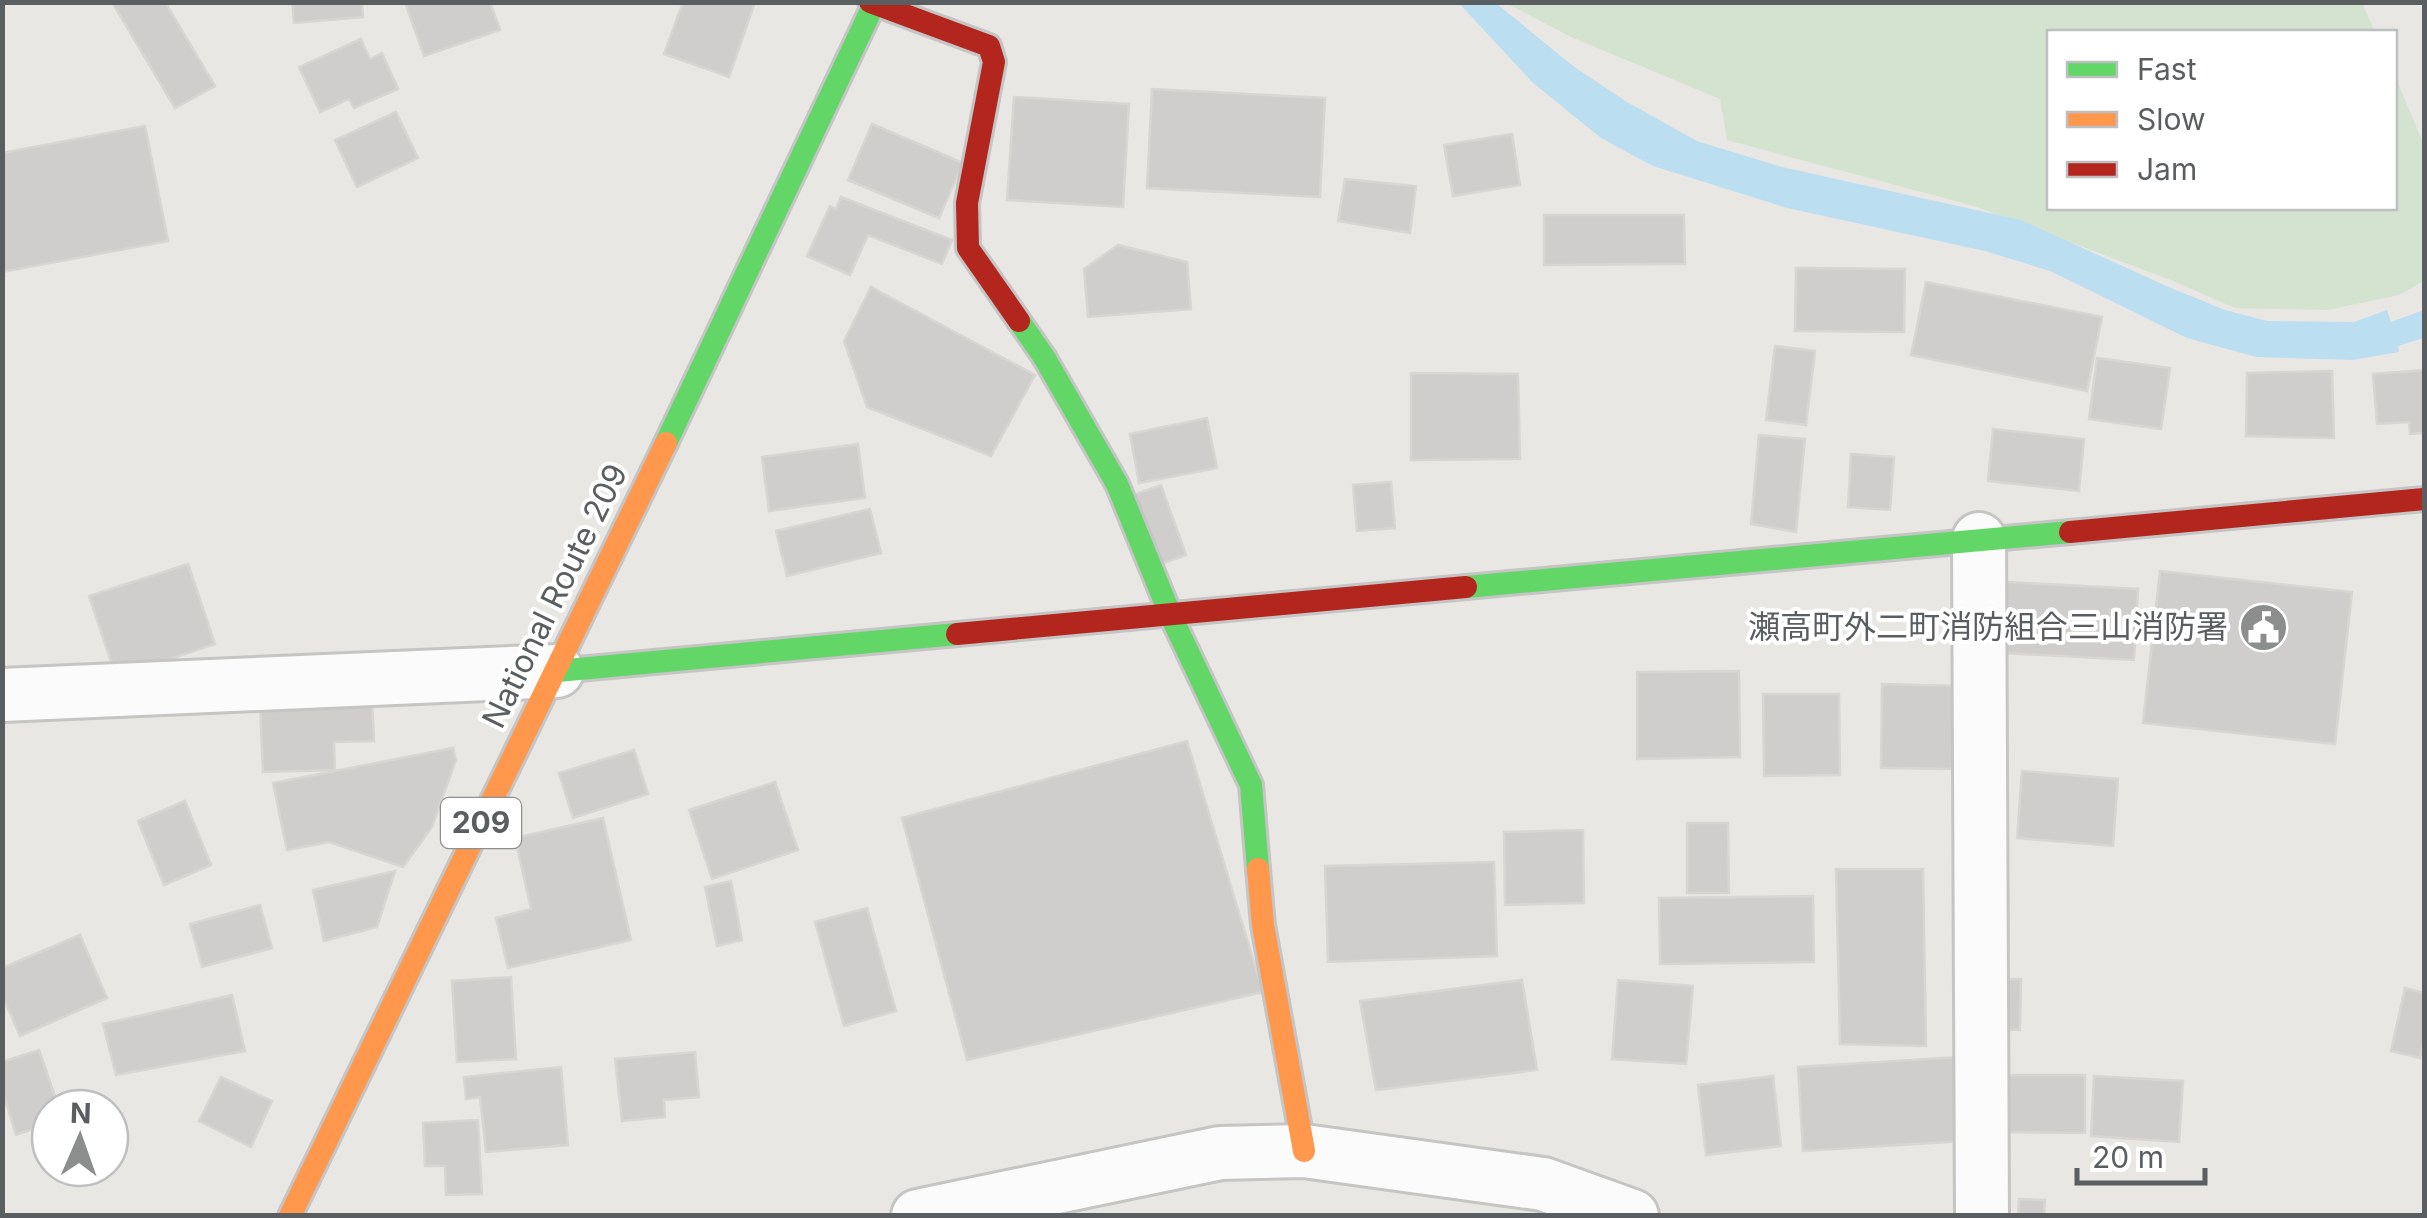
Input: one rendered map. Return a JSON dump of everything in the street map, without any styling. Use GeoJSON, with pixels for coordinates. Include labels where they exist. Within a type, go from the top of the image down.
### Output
{"type":"FeatureCollection","features":[{"type":"Feature","properties":{"kind":"main road"},"geometry":{"type":"LineString","coordinates":[[873,3],[989,46],[994,62],[967,203],[968,248],[1044,357],[1118,484],[1170,614],[1251,786],[1262,925],[1304,1151]]}},
{"type":"Feature","properties":{"kind":"main road","name":"National Route 209"},"geometry":{"type":"LineString","coordinates":[[290,1216],[557,671],[873,3]]}},
{"type":"Feature","properties":{"kind":"main road"},"geometry":{"type":"LineString","coordinates":[[557,671],[2424,499]]}},
{"type":"Feature","properties":{"kind":"street"},"geometry":{"type":"LineString","coordinates":[[1979,539],[1982,1216]]}},
{"type":"Feature","properties":{"kind":"street"},"geometry":{"type":"LineString","coordinates":[[2,696],[557,671]]}},
{"type":"Feature","properties":{"kind":"street"},"geometry":{"type":"LineString","coordinates":[[918,1216],[1220,1152],[1304,1151],[1543,1184],[1632,1216]]}},
{"type":"Feature","properties":{"kind":"green space"},"geometry":{"type":"Polygon","coordinates":[[[1506,3],[2362,3],[2374,30],[2047,30],[2047,210],[2397,210],[2397,81],[2424,145],[2424,281],[2399,295],[2328,310],[2235,308],[1974,206],[1727,140],[1720,99],[1571,37],[1506,3]]]}},
{"type":"Feature","properties":{"kind":"water"},"geometry":{"type":"Polygon","coordinates":[[[1459,3],[1496,3],[1573,66],[1697,141],[1782,167],[2021,220],[2171,288],[2225,310],[2267,321],[2354,322],[2387,310],[2391,322],[2424,310],[2424,338],[2398,346],[2399,352],[2352,360],[2256,357],[2187,338],[2050,271],[1985,251],[1787,208],[1653,166],[1601,138],[1532,82],[1459,3]]]}},
{"type":"Feature","properties":{"kind":"building"},"geometry":{"type":"Polygon","coordinates":[[[112,2],[165,2],[215,86],[175,108],[112,2]]]}},
{"type":"Feature","properties":{"kind":"building"},"geometry":{"type":"Polygon","coordinates":[[[292,2],[362,2],[363,17],[294,23],[292,2]]]}},
{"type":"Feature","properties":{"kind":"building"},"geometry":{"type":"Polygon","coordinates":[[[405,2],[490,2],[500,30],[424,56],[405,2]]]}},
{"type":"Feature","properties":{"kind":"building"},"geometry":{"type":"Polygon","coordinates":[[[683,2],[755,2],[729,77],[664,54],[683,2]]]}},
{"type":"Feature","properties":{"kind":"building"},"geometry":{"type":"Polygon","coordinates":[[[361,39],[370,59],[382,53],[398,89],[354,108],[349,99],[320,112],[299,67],[361,39]]]}},
{"type":"Feature","properties":{"kind":"building"},"geometry":{"type":"Polygon","coordinates":[[[1152,89],[1325,98],[1320,197],[1147,188],[1152,89]]]}},
{"type":"Feature","properties":{"kind":"building"},"geometry":{"type":"Polygon","coordinates":[[[1014,97],[1129,104],[1123,207],[1007,200],[1014,97]]]}},
{"type":"Feature","properties":{"kind":"building"},"geometry":{"type":"Polygon","coordinates":[[[396,112],[418,158],[357,187],[335,140],[396,112]]]}},
{"type":"Feature","properties":{"kind":"building"},"geometry":{"type":"Polygon","coordinates":[[[872,124],[963,163],[939,218],[848,180],[872,124]]]}},
{"type":"Feature","properties":{"kind":"building"},"geometry":{"type":"Polygon","coordinates":[[[145,126],[168,241],[2,272],[2,153],[145,126]]]}},
{"type":"Feature","properties":{"kind":"building"},"geometry":{"type":"Polygon","coordinates":[[[1512,134],[1520,185],[1453,196],[1444,145],[1512,134]]]}},
{"type":"Feature","properties":{"kind":"building"},"geometry":{"type":"Polygon","coordinates":[[[1345,179],[1416,186],[1410,233],[1338,221],[1345,179]]]}},
{"type":"Feature","properties":{"kind":"building"},"geometry":{"type":"Polygon","coordinates":[[[841,197],[952,240],[942,264],[868,235],[850,275],[807,256],[830,206],[836,209],[841,197]]]}},
{"type":"Feature","properties":{"kind":"building"},"geometry":{"type":"Polygon","coordinates":[[[1544,215],[1684,215],[1685,264],[1544,265],[1544,215]]]}},
{"type":"Feature","properties":{"kind":"building"},"geometry":{"type":"Polygon","coordinates":[[[1118,245],[1187,262],[1191,309],[1088,317],[1084,269],[1118,245]]]}},
{"type":"Feature","properties":{"kind":"building"},"geometry":{"type":"Polygon","coordinates":[[[1796,268],[1905,269],[1904,332],[1795,331],[1796,268]]]}},
{"type":"Feature","properties":{"kind":"building"},"geometry":{"type":"Polygon","coordinates":[[[1926,282],[2102,317],[2087,391],[1911,355],[1926,282]]]}},
{"type":"Feature","properties":{"kind":"building"},"geometry":{"type":"Polygon","coordinates":[[[871,287],[1035,375],[991,456],[867,407],[844,341],[871,287]]]}},
{"type":"Feature","properties":{"kind":"building"},"geometry":{"type":"Polygon","coordinates":[[[1775,346],[1815,351],[1806,425],[1766,420],[1775,346]]]}},
{"type":"Feature","properties":{"kind":"building"},"geometry":{"type":"Polygon","coordinates":[[[2097,358],[2170,368],[2161,429],[2089,419],[2097,358]]]}},
{"type":"Feature","properties":{"kind":"building"},"geometry":{"type":"Polygon","coordinates":[[[2424,370],[2424,433],[2410,434],[2409,422],[2377,424],[2373,374],[2424,370]]]}},
{"type":"Feature","properties":{"kind":"building"},"geometry":{"type":"Polygon","coordinates":[[[2332,371],[2334,438],[2246,436],[2247,373],[2332,371]]]}},
{"type":"Feature","properties":{"kind":"building"},"geometry":{"type":"Polygon","coordinates":[[[1411,373],[1518,374],[1520,459],[1411,460],[1411,373]]]}},
{"type":"Feature","properties":{"kind":"building"},"geometry":{"type":"Polygon","coordinates":[[[1207,418],[1217,468],[1139,483],[1130,434],[1207,418]]]}},
{"type":"Feature","properties":{"kind":"building"},"geometry":{"type":"Polygon","coordinates":[[[1993,429],[2084,439],[2079,491],[1988,481],[1993,429]]]}},
{"type":"Feature","properties":{"kind":"building"},"geometry":{"type":"Polygon","coordinates":[[[1759,435],[1805,439],[1796,532],[1751,524],[1759,435]]]}},
{"type":"Feature","properties":{"kind":"building"},"geometry":{"type":"Polygon","coordinates":[[[858,444],[865,498],[769,511],[762,457],[858,444]]]}},
{"type":"Feature","properties":{"kind":"building"},"geometry":{"type":"Polygon","coordinates":[[[1851,454],[1894,457],[1890,510],[1848,507],[1851,454]]]}},
{"type":"Feature","properties":{"kind":"building"},"geometry":{"type":"Polygon","coordinates":[[[1391,482],[1395,528],[1357,531],[1353,485],[1391,482]]]}},
{"type":"Feature","properties":{"kind":"building"},"geometry":{"type":"Polygon","coordinates":[[[1161,485],[1186,555],[1159,565],[1133,495],[1161,485]]]}},
{"type":"Feature","properties":{"kind":"building"},"geometry":{"type":"Polygon","coordinates":[[[870,509],[881,553],[787,576],[776,531],[870,509]]]}},
{"type":"Feature","properties":{"kind":"building"},"geometry":{"type":"Polygon","coordinates":[[[188,564],[215,644],[116,677],[89,596],[188,564]]]}},
{"type":"Feature","properties":{"kind":"building"},"geometry":{"type":"Polygon","coordinates":[[[2160,571],[2352,592],[2335,744],[2143,723],[2160,571]]]}},
{"type":"Feature","properties":{"kind":"building"},"geometry":{"type":"Polygon","coordinates":[[[1989,581],[2138,589],[2134,660],[1985,652],[1989,581]]]}},
{"type":"Feature","properties":{"kind":"building"},"geometry":{"type":"Polygon","coordinates":[[[1739,671],[1740,757],[1637,759],[1637,672],[1739,671]]]}},
{"type":"Feature","properties":{"kind":"building"},"geometry":{"type":"Polygon","coordinates":[[[1882,684],[1957,686],[1955,769],[1881,768],[1882,684]]]}},
{"type":"Feature","properties":{"kind":"building"},"geometry":{"type":"Polygon","coordinates":[[[1763,694],[1839,694],[1840,775],[1764,776],[1763,694]]]}},
{"type":"Feature","properties":{"kind":"building"},"geometry":{"type":"Polygon","coordinates":[[[372,700],[374,741],[334,742],[335,770],[263,772],[260,705],[372,700]]]}},
{"type":"Feature","properties":{"kind":"building"},"geometry":{"type":"Polygon","coordinates":[[[1187,741],[1263,992],[967,1060],[902,818],[1187,741]]]}},
{"type":"Feature","properties":{"kind":"building"},"geometry":{"type":"Polygon","coordinates":[[[453,748],[456,760],[432,827],[403,867],[329,842],[287,850],[273,783],[453,748]]]}},
{"type":"Feature","properties":{"kind":"building"},"geometry":{"type":"Polygon","coordinates":[[[634,750],[648,794],[573,818],[559,773],[634,750]]]}},
{"type":"Feature","properties":{"kind":"building"},"geometry":{"type":"Polygon","coordinates":[[[2022,771],[2118,779],[2113,846],[2017,838],[2022,771]]]}},
{"type":"Feature","properties":{"kind":"building"},"geometry":{"type":"Polygon","coordinates":[[[775,782],[798,850],[712,879],[689,810],[775,782]]]}},
{"type":"Feature","properties":{"kind":"building"},"geometry":{"type":"Polygon","coordinates":[[[185,801],[211,865],[164,885],[138,821],[185,801]]]}},
{"type":"Feature","properties":{"kind":"building"},"geometry":{"type":"Polygon","coordinates":[[[603,818],[631,940],[508,968],[496,918],[531,909],[515,838],[603,818]]]}},
{"type":"Feature","properties":{"kind":"building"},"geometry":{"type":"Polygon","coordinates":[[[1687,823],[1728,823],[1729,893],[1687,893],[1687,823]]]}},
{"type":"Feature","properties":{"kind":"building"},"geometry":{"type":"Polygon","coordinates":[[[1583,830],[1584,903],[1505,905],[1504,832],[1583,830]]]}},
{"type":"Feature","properties":{"kind":"building"},"geometry":{"type":"Polygon","coordinates":[[[1494,862],[1497,956],[1328,962],[1325,866],[1494,862]]]}},
{"type":"Feature","properties":{"kind":"building"},"geometry":{"type":"Polygon","coordinates":[[[1836,869],[1923,869],[1926,1046],[1840,1044],[1836,869]]]}},
{"type":"Feature","properties":{"kind":"building"},"geometry":{"type":"Polygon","coordinates":[[[395,871],[377,927],[324,941],[313,890],[395,871]]]}},
{"type":"Feature","properties":{"kind":"building"},"geometry":{"type":"Polygon","coordinates":[[[731,881],[742,940],[717,946],[705,887],[731,881]]]}},
{"type":"Feature","properties":{"kind":"building"},"geometry":{"type":"Polygon","coordinates":[[[1813,896],[1814,962],[1660,964],[1659,898],[1813,896]]]}},
{"type":"Feature","properties":{"kind":"building"},"geometry":{"type":"Polygon","coordinates":[[[260,905],[272,948],[202,967],[190,924],[260,905]]]}},
{"type":"Feature","properties":{"kind":"building"},"geometry":{"type":"Polygon","coordinates":[[[867,908],[896,1011],[844,1026],[815,922],[867,908]]]}},
{"type":"Feature","properties":{"kind":"building"},"geometry":{"type":"Polygon","coordinates":[[[80,935],[107,998],[20,1036],[2,995],[2,968],[80,935]]]}},
{"type":"Feature","properties":{"kind":"building"},"geometry":{"type":"Polygon","coordinates":[[[511,977],[516,1059],[457,1062],[452,981],[511,977]]]}},
{"type":"Feature","properties":{"kind":"building"},"geometry":{"type":"Polygon","coordinates":[[[1985,979],[2021,979],[2020,1030],[1984,1029],[1985,979]]]}},
{"type":"Feature","properties":{"kind":"building"},"geometry":{"type":"Polygon","coordinates":[[[1522,980],[1537,1070],[1376,1090],[1360,1001],[1522,980]]]}},
{"type":"Feature","properties":{"kind":"building"},"geometry":{"type":"Polygon","coordinates":[[[1618,980],[1693,986],[1686,1064],[1612,1059],[1618,980]]]}},
{"type":"Feature","properties":{"kind":"building"},"geometry":{"type":"Polygon","coordinates":[[[2405,988],[2424,993],[2420,1058],[2391,1051],[2405,988]]]}},
{"type":"Feature","properties":{"kind":"building"},"geometry":{"type":"Polygon","coordinates":[[[232,995],[245,1051],[116,1075],[103,1024],[232,995]]]}},
{"type":"Feature","properties":{"kind":"building"},"geometry":{"type":"Polygon","coordinates":[[[39,1050],[52,1088],[30,1088],[30,1130],[16,1135],[2,1089],[2,1062],[39,1050]]]}},
{"type":"Feature","properties":{"kind":"building"},"geometry":{"type":"Polygon","coordinates":[[[695,1052],[699,1097],[664,1100],[665,1117],[622,1121],[615,1059],[695,1052]]]}},
{"type":"Feature","properties":{"kind":"building"},"geometry":{"type":"Polygon","coordinates":[[[1959,1057],[1964,1141],[1803,1151],[1798,1067],[1959,1057]]]}},
{"type":"Feature","properties":{"kind":"building"},"geometry":{"type":"Polygon","coordinates":[[[561,1067],[568,1145],[486,1152],[480,1097],[466,1099],[464,1077],[561,1067]]]}},
{"type":"Feature","properties":{"kind":"building"},"geometry":{"type":"Polygon","coordinates":[[[1991,1075],[2085,1075],[2085,1133],[1990,1132],[1991,1075]]]}},
{"type":"Feature","properties":{"kind":"building"},"geometry":{"type":"Polygon","coordinates":[[[1773,1076],[1781,1146],[1706,1155],[1698,1085],[1773,1076]]]}},
{"type":"Feature","properties":{"kind":"building"},"geometry":{"type":"Polygon","coordinates":[[[2094,1076],[2183,1081],[2179,1142],[2091,1136],[2094,1076]]]}},
{"type":"Feature","properties":{"kind":"building"},"geometry":{"type":"Polygon","coordinates":[[[221,1077],[272,1101],[251,1147],[199,1121],[221,1077]]]}},
{"type":"Feature","properties":{"kind":"building"},"geometry":{"type":"Polygon","coordinates":[[[478,1120],[482,1194],[446,1195],[445,1166],[425,1166],[423,1123],[478,1120]]]}},
{"type":"Feature","properties":{"kind":"building"},"geometry":{"type":"Polygon","coordinates":[[[2019,1199],[2045,1200],[2044,1216],[2018,1216],[2019,1199]]]}},
{"type":"Feature","properties":{"kind":"traffic: fast"},"geometry":{"type":"LineString","coordinates":[[666,443],[875,2]]}},
{"type":"Feature","properties":{"kind":"traffic: fast"},"geometry":{"type":"LineString","coordinates":[[1019,321],[1117,484],[1170,614],[1251,785],[1258,869]]}},
{"type":"Feature","properties":{"kind":"traffic: fast"},"geometry":{"type":"LineString","coordinates":[[1466,587],[2070,532]]}},
{"type":"Feature","properties":{"kind":"traffic: fast"},"geometry":{"type":"LineString","coordinates":[[557,671],[957,634]]}},
{"type":"Feature","properties":{"kind":"traffic: slow"},"geometry":{"type":"LineString","coordinates":[[290,1216],[666,443]]}},
{"type":"Feature","properties":{"kind":"traffic: slow"},"geometry":{"type":"LineString","coordinates":[[1258,869],[1263,925],[1304,1151]]}},
{"type":"Feature","properties":{"kind":"traffic: jam"},"geometry":{"type":"LineString","coordinates":[[870,2],[989,46],[994,62],[967,203],[968,248],[1019,321]]}},
{"type":"Feature","properties":{"kind":"traffic: jam"},"geometry":{"type":"LineString","coordinates":[[2070,532],[2424,499]]}},
{"type":"Feature","properties":{"kind":"traffic: jam"},"geometry":{"type":"LineString","coordinates":[[957,634],[1466,587]]}},
{"type":"Feature","properties":{"kind":"place","name":"瀬高町外二町消防組合三山消防署"},"geometry":{"type":"Point","coordinates":[2263,627]}}]}
